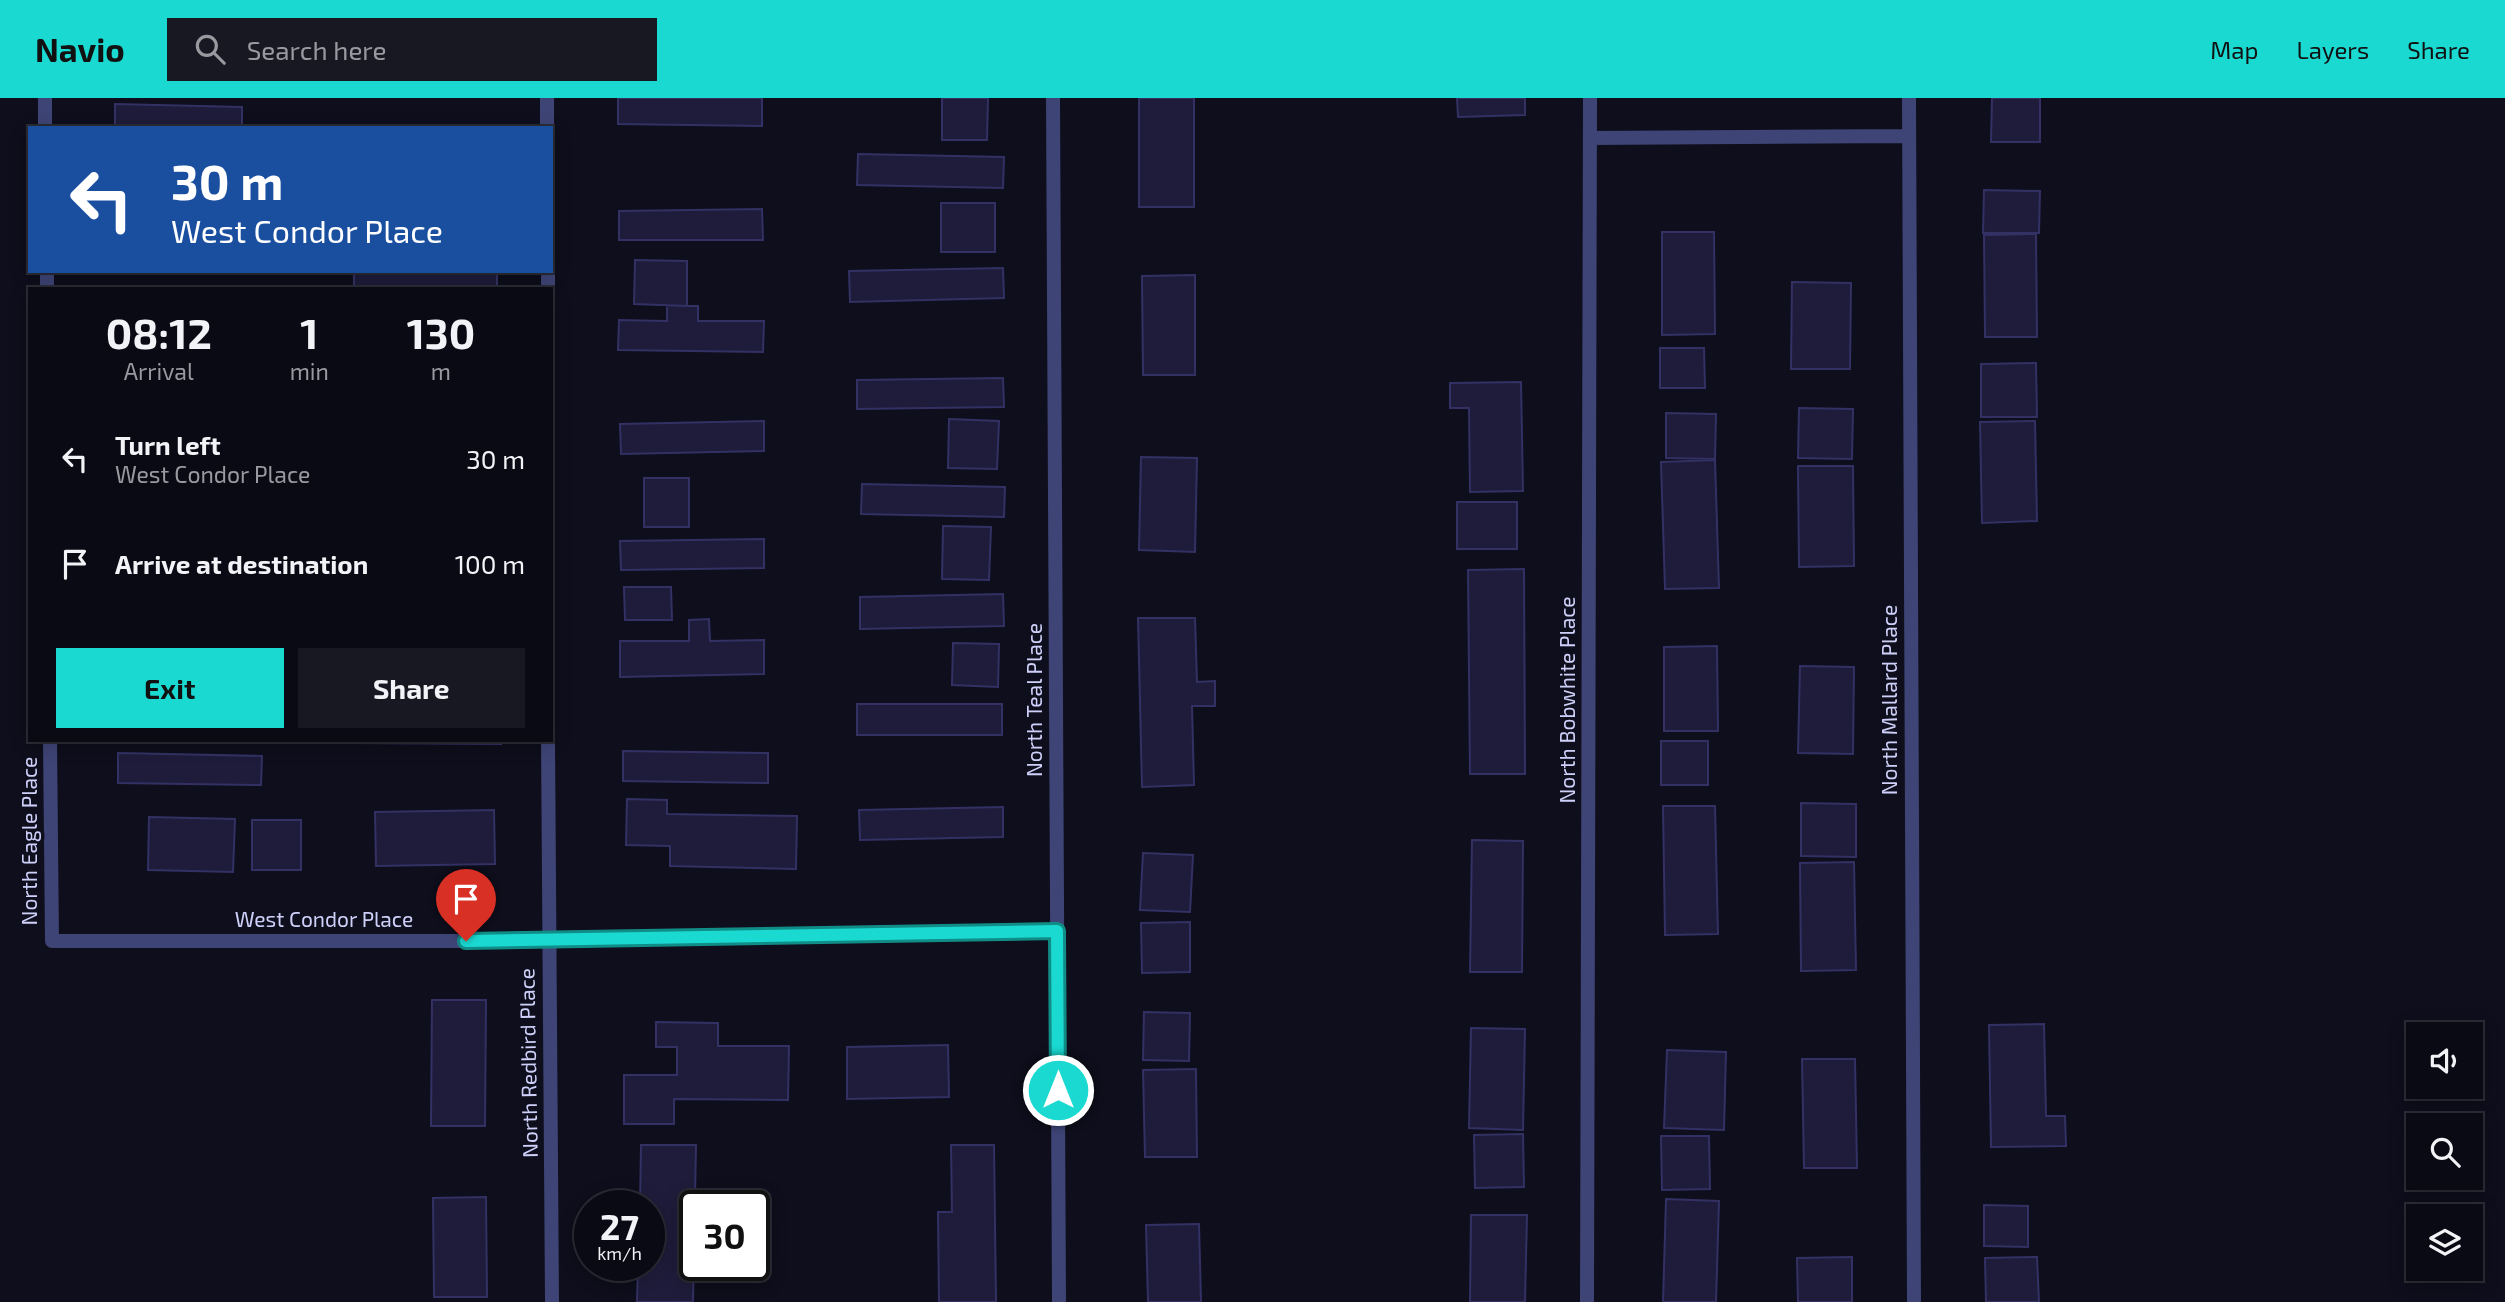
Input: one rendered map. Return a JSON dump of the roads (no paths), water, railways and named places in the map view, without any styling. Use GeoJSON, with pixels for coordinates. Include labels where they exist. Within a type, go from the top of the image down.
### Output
{"type":"FeatureCollection","features":[{"type":"Feature","properties":{"kind":"street"},"geometry":{"type":"LineString","coordinates":[[45,98],[45,126]]}},
{"type":"Feature","properties":{"kind":"street"},"geometry":{"type":"LineString","coordinates":[[547,98],[547,126]]}},
{"type":"Feature","properties":{"kind":"street","name":"North Teal Place"},"geometry":{"type":"LineString","coordinates":[[1052,98],[1059,1302]]}},
{"type":"Feature","properties":{"kind":"street","name":"North Bobwhite Place"},"geometry":{"type":"LineString","coordinates":[[1587,1302],[1590,98]]}},
{"type":"Feature","properties":{"kind":"street","name":"North Mallard Place"},"geometry":{"type":"LineString","coordinates":[[1909,98],[1914,1302]]}},
{"type":"Feature","properties":{"kind":"street"},"geometry":{"type":"LineString","coordinates":[[1590,138],[1909,136]]}},
{"type":"Feature","properties":{"kind":"street","name":"North Eagle Place"},"geometry":{"type":"LineString","coordinates":[[50,742],[52,941]]}},
{"type":"Feature","properties":{"kind":"street","name":"North Redbird Place"},"geometry":{"type":"LineString","coordinates":[[548,742],[552,1302]]}},
{"type":"Feature","properties":{"kind":"street","name":"West Condor Place"},"geometry":{"type":"LineString","coordinates":[[52,941],[549,941],[1057,931]]}}]}
